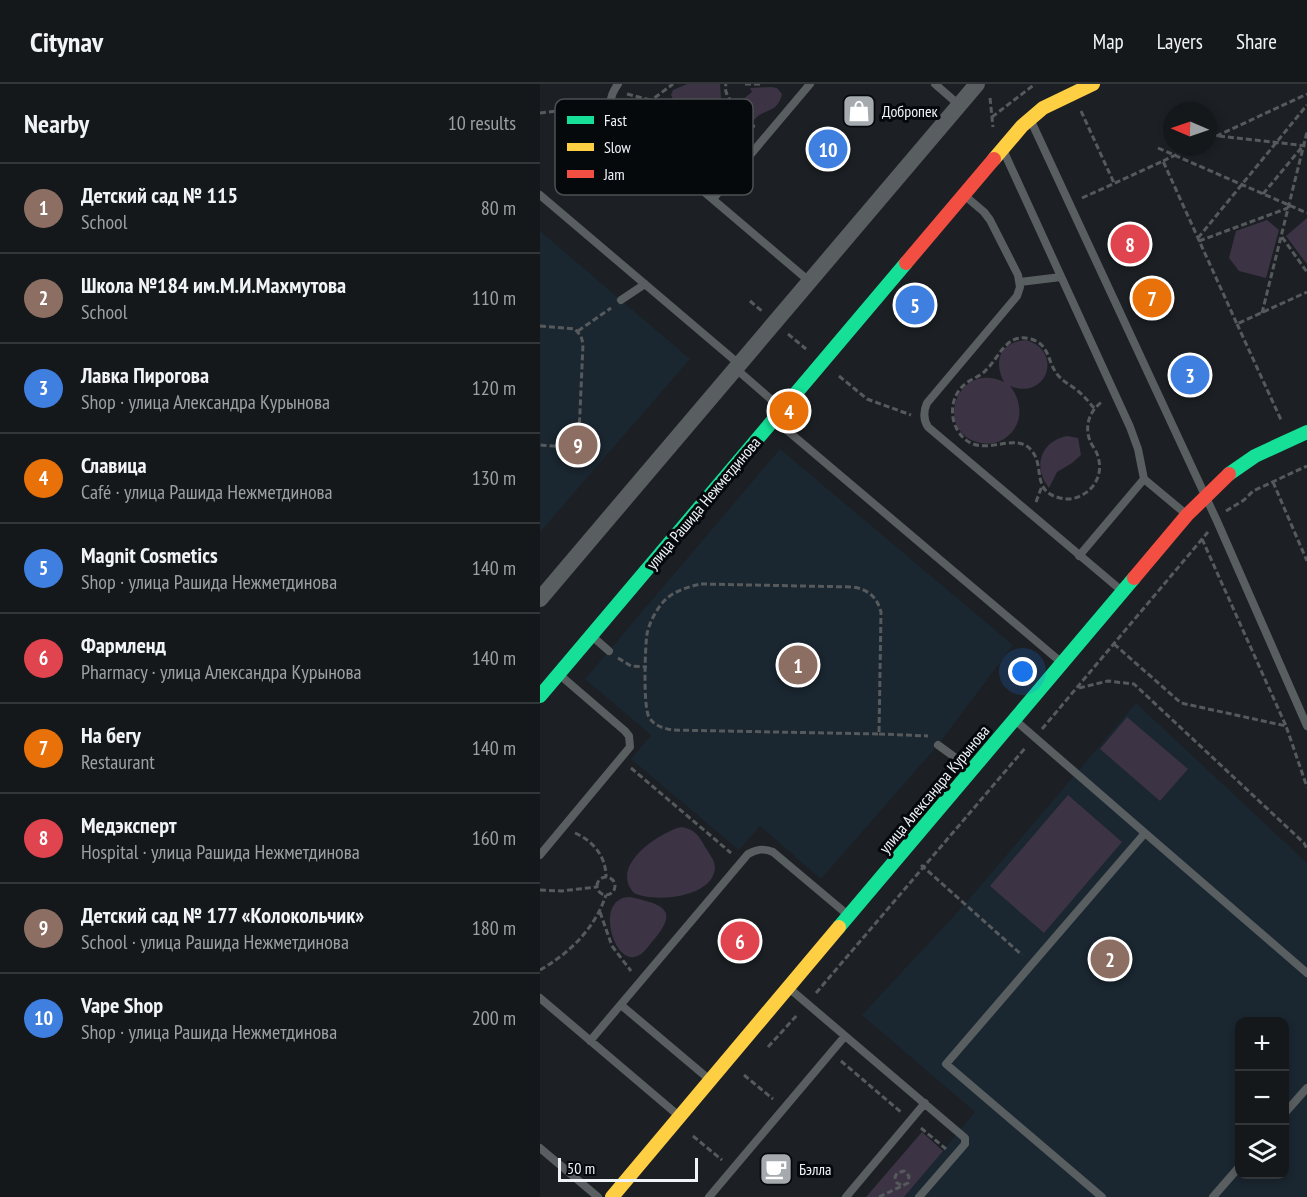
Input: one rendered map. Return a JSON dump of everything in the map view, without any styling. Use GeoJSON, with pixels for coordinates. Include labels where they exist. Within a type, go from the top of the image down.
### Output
{"type":"FeatureCollection","features":[{"type":"Feature","properties":{"kind":"street","name":"улица Рашида Нежметдинова"},"geometry":{"type":"LineString","coordinates":[[540,696],[1030,118],[1043,108],[1093,84]]}},
{"type":"Feature","properties":{"kind":"street"},"geometry":{"type":"LineString","coordinates":[[540,599],[958,104],[983,89]]}},
{"type":"Feature","properties":{"kind":"street","name":"улица Александра Курынова"},"geometry":{"type":"LineString","coordinates":[[612,1197],[1205,495],[1255,456],[1307,432]]}},
{"type":"Feature","properties":{"kind":"lane"},"geometry":{"type":"LineString","coordinates":[[753,151],[810,84]]}},
{"type":"Feature","properties":{"kind":"lane"},"geometry":{"type":"LineString","coordinates":[[935,84],[958,104]]}},
{"type":"Feature","properties":{"kind":"lane"},"geometry":{"type":"LineString","coordinates":[[1030,118],[1217,521],[1307,726]]}},
{"type":"Feature","properties":{"kind":"lane"},"geometry":{"type":"LineString","coordinates":[[1003,149],[1135,438],[1144,479],[1187,515]]}},
{"type":"Feature","properties":{"kind":"lane"},"geometry":{"type":"LineString","coordinates":[[540,195],[737,366],[778,414],[1062,663]]}},
{"type":"Feature","properties":{"kind":"lane"},"geometry":{"type":"LineString","coordinates":[[708,195],[809,281]]}},
{"type":"Feature","properties":{"kind":"lane"},"geometry":{"type":"LineString","coordinates":[[713,199],[716,195]]}},
{"type":"Feature","properties":{"kind":"lane"},"geometry":{"type":"LineString","coordinates":[[964,195],[988,217],[1020,282],[1017,296],[927,403],[924,409],[924,419],[928,427],[1122,592]]}},
{"type":"Feature","properties":{"kind":"lane"},"geometry":{"type":"LineString","coordinates":[[1020,282],[1061,277]]}},
{"type":"Feature","properties":{"kind":"lane"},"geometry":{"type":"LineString","coordinates":[[621,300],[645,284]]}},
{"type":"Feature","properties":{"kind":"lane"},"geometry":{"type":"LineString","coordinates":[[1079,555],[1144,479]]}},
{"type":"Feature","properties":{"kind":"lane"},"geometry":{"type":"LineString","coordinates":[[591,635],[609,651]]}},
{"type":"Feature","properties":{"kind":"lane"},"geometry":{"type":"LineString","coordinates":[[540,855],[630,747],[629,736],[625,731],[558,674]]}},
{"type":"Feature","properties":{"kind":"lane"},"geometry":{"type":"LineString","coordinates":[[1014,720],[1307,973]]}},
{"type":"Feature","properties":{"kind":"lane"},"geometry":{"type":"LineString","coordinates":[[938,745],[972,770]]}},
{"type":"Feature","properties":{"kind":"lane"},"geometry":{"type":"LineString","coordinates":[[1102,1197],[946,1064],[1146,833]]}},
{"type":"Feature","properties":{"kind":"lane"},"geometry":{"type":"LineString","coordinates":[[591,1041],[741,862],[755,850],[773,852],[849,916]]}},
{"type":"Feature","properties":{"kind":"lane"},"geometry":{"type":"LineString","coordinates":[[788,988],[965,1138],[964,1144],[922,1193],[934,1197]]}},
{"type":"Feature","properties":{"kind":"lane"},"geometry":{"type":"LineString","coordinates":[[540,998],[680,1116]]}},
{"type":"Feature","properties":{"kind":"lane"},"geometry":{"type":"LineString","coordinates":[[621,1005],[710,1080]]}},
{"type":"Feature","properties":{"kind":"lane"},"geometry":{"type":"LineString","coordinates":[[709,1197],[845,1036]]}},
{"type":"Feature","properties":{"kind":"lane"},"geometry":{"type":"LineString","coordinates":[[1289,1108],[1307,1088]]}},
{"type":"Feature","properties":{"kind":"lane"},"geometry":{"type":"LineString","coordinates":[[846,1197],[925,1103]]}},
{"type":"Feature","properties":{"kind":"lane"},"geometry":{"type":"LineString","coordinates":[[540,1148],[598,1197]]}},
{"type":"Feature","properties":{"kind":"lane"},"geometry":{"type":"LineString","coordinates":[[1213,1197],[1235,1171]]}},
{"type":"Feature","properties":{"kind":"path"},"geometry":{"type":"LineString","coordinates":[[652,99],[673,84]]}},
{"type":"Feature","properties":{"kind":"path"},"geometry":{"type":"LineString","coordinates":[[726,84],[726,94],[729,99]]}},
{"type":"Feature","properties":{"kind":"path"},"geometry":{"type":"LineString","coordinates":[[745,84],[763,84]]}},
{"type":"Feature","properties":{"kind":"path"},"geometry":{"type":"LineString","coordinates":[[983,89],[992,117],[1035,84]]}},
{"type":"Feature","properties":{"kind":"path"},"geometry":{"type":"LineString","coordinates":[[616,87],[648,99]]}},
{"type":"Feature","properties":{"kind":"path"},"geometry":{"type":"LineString","coordinates":[[1072,93],[1114,183]]}},
{"type":"Feature","properties":{"kind":"path"},"geometry":{"type":"LineString","coordinates":[[1218,135],[1307,94]]}},
{"type":"Feature","properties":{"kind":"path"},"geometry":{"type":"LineString","coordinates":[[1199,240],[1307,105]]}},
{"type":"Feature","properties":{"kind":"path"},"geometry":{"type":"LineString","coordinates":[[540,113],[555,111]]}},
{"type":"Feature","properties":{"kind":"path"},"geometry":{"type":"LineString","coordinates":[[753,126],[771,130]]}},
{"type":"Feature","properties":{"kind":"path"},"geometry":{"type":"LineString","coordinates":[[1262,313],[1307,132]]}},
{"type":"Feature","properties":{"kind":"path"},"geometry":{"type":"LineString","coordinates":[[1218,135],[1305,145]]}},
{"type":"Feature","properties":{"kind":"path"},"geometry":{"type":"LineString","coordinates":[[1263,194],[1305,145]]}},
{"type":"Feature","properties":{"kind":"path"},"geometry":{"type":"LineString","coordinates":[[1158,148],[1163,150]]}},
{"type":"Feature","properties":{"kind":"path"},"geometry":{"type":"LineString","coordinates":[[1069,203],[1173,156]]}},
{"type":"Feature","properties":{"kind":"path"},"geometry":{"type":"LineString","coordinates":[[1177,156],[1307,213]]}},
{"type":"Feature","properties":{"kind":"path"},"geometry":{"type":"LineString","coordinates":[[1163,161],[1278,414]]}},
{"type":"Feature","properties":{"kind":"path"},"geometry":{"type":"LineString","coordinates":[[1199,240],[1289,207]]}},
{"type":"Feature","properties":{"kind":"path"},"geometry":{"type":"LineString","coordinates":[[1281,236],[1307,272]]}},
{"type":"Feature","properties":{"kind":"path"},"geometry":{"type":"LineString","coordinates":[[1237,324],[1307,292]]}},
{"type":"Feature","properties":{"kind":"path"},"geometry":{"type":"LineString","coordinates":[[578,331],[621,300]]}},
{"type":"Feature","properties":{"kind":"path"},"geometry":{"type":"LineString","coordinates":[[540,326],[570,327],[578,331],[583,344],[579,435],[569,446],[540,445]]}},
{"type":"Feature","properties":{"kind":"path"},"geometry":{"type":"LineString","coordinates":[[1094,408],[1079,391],[1060,377],[1054,369],[1051,358],[1039,342],[1020,338],[1007,343],[987,370],[964,384],[957,393],[952,410],[956,429],[962,436],[979,446],[998,446],[1013,442],[1026,446],[1037,460],[1038,475],[1042,486],[1055,496],[1071,499],[1093,487],[1100,472],[1098,456],[1090,442],[1089,419],[1094,408],[1115,394]]}},
{"type":"Feature","properties":{"kind":"path"},"geometry":{"type":"LineString","coordinates":[[798,342],[867,399],[924,419]]}},
{"type":"Feature","properties":{"kind":"path"},"geometry":{"type":"LineString","coordinates":[[768,1048],[1078,688],[1228,509],[1244,500],[1253,491],[1307,466]]}},
{"type":"Feature","properties":{"kind":"path"},"geometry":{"type":"LineString","coordinates":[[1273,482],[1307,561]]}},
{"type":"Feature","properties":{"kind":"path"},"geometry":{"type":"LineString","coordinates":[[1202,539],[1286,726],[1307,788]]}},
{"type":"Feature","properties":{"kind":"path"},"geometry":{"type":"LineString","coordinates":[[879,734],[882,612],[876,599],[861,588],[700,584],[685,587],[673,594],[663,602],[654,615],[647,633],[646,709],[654,723],[662,728],[927,736],[938,741],[938,745]]}},
{"type":"Feature","properties":{"kind":"path"},"geometry":{"type":"LineString","coordinates":[[1114,644],[1181,703],[1286,726]]}},
{"type":"Feature","properties":{"kind":"path"},"geometry":{"type":"LineString","coordinates":[[609,651],[626,664],[646,667]]}},
{"type":"Feature","properties":{"kind":"path"},"geometry":{"type":"LineString","coordinates":[[1078,688],[1108,681],[1134,684],[1304,843],[1307,849]]}},
{"type":"Feature","properties":{"kind":"path"},"geometry":{"type":"LineString","coordinates":[[621,760],[741,862]]}},
{"type":"Feature","properties":{"kind":"path"},"geometry":{"type":"LineString","coordinates":[[562,830],[577,833],[593,845],[604,862],[606,877]]}},
{"type":"Feature","properties":{"kind":"path"},"geometry":{"type":"LineString","coordinates":[[903,851],[1032,964]]}},
{"type":"Feature","properties":{"kind":"path"},"geometry":{"type":"LineString","coordinates":[[540,970],[573,946],[600,911],[606,896],[614,892],[615,884],[606,877],[599,880],[597,887],[600,893],[606,896]]}},
{"type":"Feature","properties":{"kind":"path"},"geometry":{"type":"LineString","coordinates":[[540,890],[561,891],[597,887]]}},
{"type":"Feature","properties":{"kind":"path"},"geometry":{"type":"LineString","coordinates":[[600,911],[612,946],[628,967],[642,980]]}},
{"type":"Feature","properties":{"kind":"path"},"geometry":{"type":"LineString","coordinates":[[831,1052],[954,1156]]}},
{"type":"Feature","properties":{"kind":"path"},"geometry":{"type":"LineString","coordinates":[[727,1060],[784,1108]]}},
{"type":"Feature","properties":{"kind":"path"},"geometry":{"type":"LineString","coordinates":[[686,1144],[693,1136],[733,1168]]}},
{"type":"Feature","properties":{"kind":"path"},"geometry":{"type":"LineString","coordinates":[[879,1197],[908,1183],[907,1173],[904,1171],[896,1177],[897,1183],[901,1185]]}},
{"type":"Feature","properties":{"kind":"shaded area"},"geometry":{"type":"Polygon","coordinates":[[[687,84],[720,84],[721,98],[673,99],[671,95],[673,90],[687,84]]]}},
{"type":"Feature","properties":{"kind":"shaded area"},"geometry":{"type":"Polygon","coordinates":[[[750,88],[777,88],[782,94],[780,101],[773,109],[760,115],[753,122],[753,99],[743,99],[752,92],[750,88]]]}},
{"type":"Feature","properties":{"kind":"shaded area"},"geometry":{"type":"Polygon","coordinates":[[[1307,218],[1307,263],[1306,263],[1286,236],[1307,218]]]}},
{"type":"Feature","properties":{"kind":"shaded area"},"geometry":{"type":"Polygon","coordinates":[[[1267,220],[1279,230],[1266,278],[1239,271],[1229,258],[1236,231],[1267,220]]]}},
{"type":"Feature","properties":{"kind":"shaded area"},"geometry":{"type":"Polygon","coordinates":[[[540,231],[690,359],[540,532],[540,231]]]}},
{"type":"Feature","properties":{"kind":"shaded area"},"geometry":{"type":"Polygon","coordinates":[[[1026,340],[1038,346],[1045,354],[1046,373],[1033,387],[1023,389],[1010,386],[1019,406],[1018,421],[1011,434],[991,444],[977,442],[964,435],[956,424],[954,412],[957,399],[964,388],[974,380],[988,378],[1004,382],[999,367],[1001,354],[1010,344],[1026,340]]]}},
{"type":"Feature","properties":{"kind":"shaded area"},"geometry":{"type":"Polygon","coordinates":[[[1067,436],[1078,438],[1081,455],[1057,472],[1049,488],[1041,472],[1042,456],[1051,443],[1067,436]]]}},
{"type":"Feature","properties":{"kind":"shaded area"},"geometry":{"type":"Polygon","coordinates":[[[780,449],[1013,645],[938,745],[821,879],[760,826],[739,850],[631,759],[651,735],[585,679],[780,449]]]}},
{"type":"Feature","properties":{"kind":"shaded area"},"geometry":{"type":"Polygon","coordinates":[[[1136,703],[1307,863],[1307,1197],[904,1197],[975,1112],[862,1015],[965,904],[1136,703]]]}},
{"type":"Feature","properties":{"kind":"shaded area"},"geometry":{"type":"Polygon","coordinates":[[[1127,717],[1188,769],[1160,801],[1100,749],[1127,717]]]}},
{"type":"Feature","properties":{"kind":"shaded area"},"geometry":{"type":"Polygon","coordinates":[[[1068,795],[1122,842],[1044,933],[990,886],[1068,795]]]}},
{"type":"Feature","properties":{"kind":"shaded area"},"geometry":{"type":"Polygon","coordinates":[[[681,827],[690,829],[696,834],[710,854],[715,868],[712,878],[694,892],[681,896],[655,898],[634,893],[628,883],[628,872],[632,862],[649,843],[681,827]]]}},
{"type":"Feature","properties":{"kind":"shaded area"},"geometry":{"type":"Polygon","coordinates":[[[630,897],[660,906],[666,916],[660,932],[644,951],[634,957],[626,956],[619,949],[614,940],[610,917],[613,907],[619,900],[630,897]]]}},
{"type":"Feature","properties":{"kind":"shaded area"},"geometry":{"type":"Polygon","coordinates":[[[922,1132],[943,1151],[904,1197],[866,1197],[922,1132]]]}},
{"type":"Feature","properties":{"kind":"traffic: fast"},"geometry":{"type":"LineString","coordinates":[[540,696],[906,263]]}},
{"type":"Feature","properties":{"kind":"traffic: fast"},"geometry":{"type":"LineString","coordinates":[[1229,474],[1255,456],[1307,432]]}},
{"type":"Feature","properties":{"kind":"traffic: fast"},"geometry":{"type":"LineString","coordinates":[[839,927],[1134,578]]}},
{"type":"Feature","properties":{"kind":"traffic: slow"},"geometry":{"type":"LineString","coordinates":[[994,159],[1022,126],[1043,108],[1093,84]]}},
{"type":"Feature","properties":{"kind":"traffic: slow"},"geometry":{"type":"LineString","coordinates":[[612,1197],[839,927]]}},
{"type":"Feature","properties":{"kind":"traffic: jam"},"geometry":{"type":"LineString","coordinates":[[906,263],[994,159]]}},
{"type":"Feature","properties":{"kind":"traffic: jam"},"geometry":{"type":"LineString","coordinates":[[1134,578],[1187,515],[1229,474]]}},
{"type":"Feature","properties":{"kind":"place","name":"Добропек"},"geometry":{"type":"Point","coordinates":[859,111]}},
{"type":"Feature","properties":{"kind":"place","name":"Vape Shop"},"geometry":{"type":"Point","coordinates":[828,149]}},
{"type":"Feature","properties":{"kind":"place","name":"Медэксперт"},"geometry":{"type":"Point","coordinates":[1130,244]}},
{"type":"Feature","properties":{"kind":"place","name":"На бегу"},"geometry":{"type":"Point","coordinates":[1152,298]}},
{"type":"Feature","properties":{"kind":"place","name":"Magnit Cosmetics"},"geometry":{"type":"Point","coordinates":[915,305]}},
{"type":"Feature","properties":{"kind":"place","name":"Лавка Пирогова"},"geometry":{"type":"Point","coordinates":[1190,375]}},
{"type":"Feature","properties":{"kind":"place","name":"Славица"},"geometry":{"type":"Point","coordinates":[789,411]}},
{"type":"Feature","properties":{"kind":"place","name":"Детский сад № 177 «Колокольчик»"},"geometry":{"type":"Point","coordinates":[578,445]}},
{"type":"Feature","properties":{"kind":"place","name":"Детский сад № 115"},"geometry":{"type":"Point","coordinates":[798,665]}},
{"type":"Feature","properties":{"kind":"place","name":"Фармленд"},"geometry":{"type":"Point","coordinates":[740,941]}},
{"type":"Feature","properties":{"kind":"place","name":"Школа №184 им.М.И.Махмутова"},"geometry":{"type":"Point","coordinates":[1110,959]}},
{"type":"Feature","properties":{"kind":"place","name":"Бэлла"},"geometry":{"type":"Point","coordinates":[776,1169]}}]}
